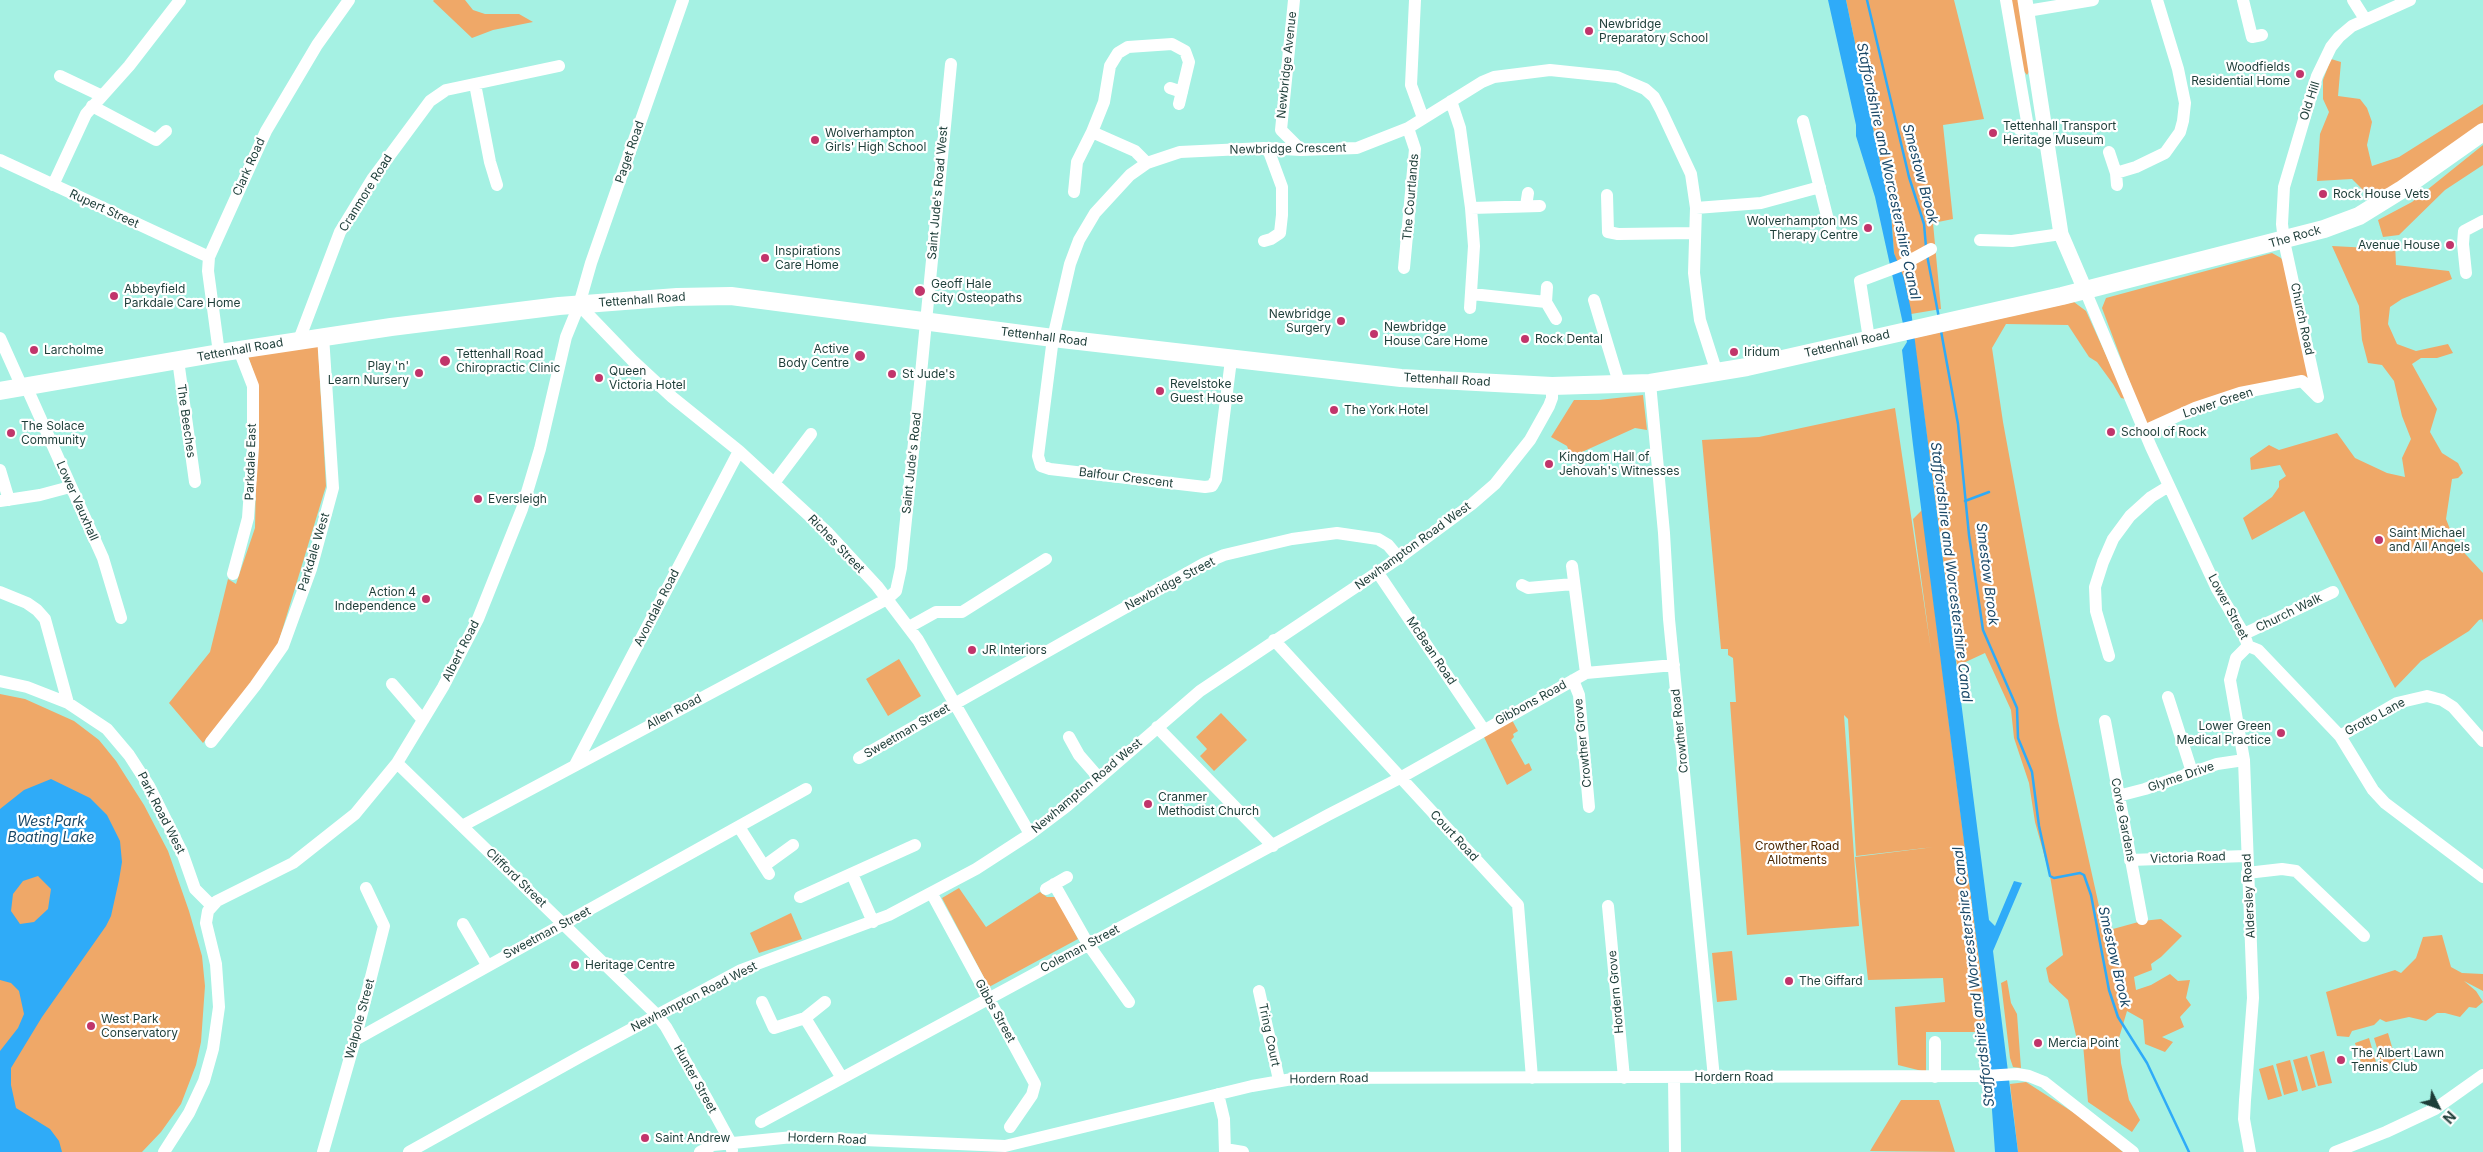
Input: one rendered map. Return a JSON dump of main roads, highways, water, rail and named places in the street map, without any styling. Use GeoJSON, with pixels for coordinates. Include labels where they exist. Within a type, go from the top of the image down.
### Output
{"type":"FeatureCollection","features":[{"type":"Feature","properties":{"kind":"highway","name":"The Rock"},"geometry":{"type":"LineString","coordinates":[[2085,290],[2284,241],[2359,216],[2440,164],[2483,132]]}},
{"type":"Feature","properties":{"kind":"highway","name":"Tettenhall Road"},"geometry":{"type":"LineString","coordinates":[[0,392],[323,336],[579,305],[677,297],[732,296],[926,323],[1230,360],[1401,378],[1552,386],[1620,386],[1650,384],[1717,373],[2085,290]]}},
{"type":"Feature","properties":{"kind":"main road"},"geometry":{"type":"LineString","coordinates":[[2026,5],[2061,234],[2085,290]]}},
{"type":"Feature","properties":{"kind":"water"},"geometry":{"type":"Polygon","coordinates":[[[1828,0],[1846,0],[1891,214],[1894,253],[1904,278],[1911,310],[1989,920],[1995,926],[2014,881],[2022,883],[1993,951],[2018,1152],[1995,1152],[1984,998],[1902,350],[1907,342],[1875,197],[1856,136],[1856,125],[1828,0]]]}},
{"type":"Feature","properties":{"kind":"water","name":"West Park Boating Lake"},"geometry":{"type":"Polygon","coordinates":[[[51,779],[90,798],[107,815],[120,841],[122,862],[111,916],[106,926],[42,1017],[11,1068],[11,1085],[16,1108],[50,1129],[59,1141],[62,1152],[0,1152],[0,1051],[18,1028],[24,1014],[19,991],[11,983],[0,980],[0,809],[24,790],[51,779]],[[38,876],[23,881],[13,894],[11,911],[20,924],[34,922],[48,909],[51,889],[38,876]]]}},
{"type":"Feature","properties":{"kind":"waterway","name":"Smestow Brook"},"geometry":{"type":"LineString","coordinates":[[1867,0],[1909,177],[1924,224],[1926,247]]}},
{"type":"Feature","properties":{"kind":"waterway","name":"Smestow Brook"},"geometry":{"type":"LineString","coordinates":[[1927,255],[1939,318]]}},
{"type":"Feature","properties":{"kind":"waterway","name":"Smestow Brook"},"geometry":{"type":"LineString","coordinates":[[1941,331],[1958,424],[1969,535],[1983,630],[2017,708],[2018,738],[2032,772],[2039,826],[2050,876],[2054,878],[2080,873],[2084,875],[2091,895],[2109,990],[2118,1017],[2147,1063],[2189,1152]]}},
{"type":"Feature","properties":{"kind":"waterway"},"geometry":{"type":"LineString","coordinates":[[1965,501],[1989,492]]}},
{"type":"Feature","properties":{"kind":"place","name":"Newbridge Preparatory School"},"geometry":{"type":"Point","coordinates":[1589,31]}},
{"type":"Feature","properties":{"kind":"place","name":"Woodfields Residential Home"},"geometry":{"type":"Point","coordinates":[2300,74]}},
{"type":"Feature","properties":{"kind":"place","name":"Tettenhall Transport Heritage Museum"},"geometry":{"type":"Point","coordinates":[1993,133]}},
{"type":"Feature","properties":{"kind":"place","name":"Wolverhampton Girls' High School"},"geometry":{"type":"Point","coordinates":[815,140]}},
{"type":"Feature","properties":{"kind":"place","name":"Rock House Vets"},"geometry":{"type":"Point","coordinates":[2323,194]}},
{"type":"Feature","properties":{"kind":"place","name":"Wolverhampton MS Therapy Centre"},"geometry":{"type":"Point","coordinates":[1868,228]}},
{"type":"Feature","properties":{"kind":"place","name":"Avenue House"},"geometry":{"type":"Point","coordinates":[2450,245]}},
{"type":"Feature","properties":{"kind":"place","name":"Inspirations Care Home"},"geometry":{"type":"Point","coordinates":[765,258]}},
{"type":"Feature","properties":{"kind":"place","name":"Geoff Hale City Osteopaths"},"geometry":{"type":"Point","coordinates":[920,291]}},
{"type":"Feature","properties":{"kind":"place","name":"Abbeyfield Parkdale Care Home"},"geometry":{"type":"Point","coordinates":[114,296]}},
{"type":"Feature","properties":{"kind":"place","name":"Newbridge Surgery"},"geometry":{"type":"Point","coordinates":[1341,321]}},
{"type":"Feature","properties":{"kind":"place","name":"Newbridge House Care Home"},"geometry":{"type":"Point","coordinates":[1374,334]}},
{"type":"Feature","properties":{"kind":"place","name":"Rock Dental"},"geometry":{"type":"Point","coordinates":[1525,339]}},
{"type":"Feature","properties":{"kind":"place","name":"Larcholme"},"geometry":{"type":"Point","coordinates":[34,350]}},
{"type":"Feature","properties":{"kind":"place","name":"Iridum"},"geometry":{"type":"Point","coordinates":[1734,352]}},
{"type":"Feature","properties":{"kind":"place","name":"Active Body Centre"},"geometry":{"type":"Point","coordinates":[860,356]}},
{"type":"Feature","properties":{"kind":"place","name":"Tettenhall Road Chiropractic Clinic"},"geometry":{"type":"Point","coordinates":[445,361]}},
{"type":"Feature","properties":{"kind":"place","name":"Play 'n' Learn Nursery"},"geometry":{"type":"Point","coordinates":[419,373]}},
{"type":"Feature","properties":{"kind":"place","name":"St Jude's"},"geometry":{"type":"Point","coordinates":[892,374]}},
{"type":"Feature","properties":{"kind":"place","name":"Queen Victoria Hotel"},"geometry":{"type":"Point","coordinates":[599,378]}},
{"type":"Feature","properties":{"kind":"place","name":"Revelstoke Guest House"},"geometry":{"type":"Point","coordinates":[1160,391]}},
{"type":"Feature","properties":{"kind":"place","name":"The York Hotel"},"geometry":{"type":"Point","coordinates":[1334,410]}},
{"type":"Feature","properties":{"kind":"place","name":"School of Rock"},"geometry":{"type":"Point","coordinates":[2111,432]}},
{"type":"Feature","properties":{"kind":"place","name":"The Solace Community"},"geometry":{"type":"Point","coordinates":[11,433]}},
{"type":"Feature","properties":{"kind":"place","name":"Kingdom Hall of Jehovah's Witnesses"},"geometry":{"type":"Point","coordinates":[1549,464]}},
{"type":"Feature","properties":{"kind":"place","name":"Eversleigh"},"geometry":{"type":"Point","coordinates":[478,499]}},
{"type":"Feature","properties":{"kind":"place","name":"Saint Michael and All Angels"},"geometry":{"type":"Point","coordinates":[2379,540]}},
{"type":"Feature","properties":{"kind":"place","name":"Action 4 Independence"},"geometry":{"type":"Point","coordinates":[426,599]}},
{"type":"Feature","properties":{"kind":"place","name":"JR Interiors"},"geometry":{"type":"Point","coordinates":[972,650]}},
{"type":"Feature","properties":{"kind":"place","name":"Lower Green Medical Practice"},"geometry":{"type":"Point","coordinates":[2281,733]}},
{"type":"Feature","properties":{"kind":"place","name":"Cranmer Methodist Church"},"geometry":{"type":"Point","coordinates":[1148,804]}},
{"type":"Feature","properties":{"kind":"place","name":"Heritage Centre"},"geometry":{"type":"Point","coordinates":[575,965]}},
{"type":"Feature","properties":{"kind":"place","name":"The Giffard"},"geometry":{"type":"Point","coordinates":[1789,981]}},
{"type":"Feature","properties":{"kind":"place","name":"West Park Conservatory"},"geometry":{"type":"Point","coordinates":[91,1026]}},
{"type":"Feature","properties":{"kind":"place","name":"Mercia Point"},"geometry":{"type":"Point","coordinates":[2038,1043]}},
{"type":"Feature","properties":{"kind":"place","name":"The Albert Lawn Tennis Club"},"geometry":{"type":"Point","coordinates":[2341,1060]}},
{"type":"Feature","properties":{"kind":"place","name":"Saint Andrew"},"geometry":{"type":"Point","coordinates":[645,1138]}},
{"type":"Feature","properties":{"kind":"water label","name":"Staffordshire and Worcestershire Canal"},"geometry":{"type":"Point","coordinates":[1888,171]}},
{"type":"Feature","properties":{"kind":"water label","name":"Staffordshire and Worcestershire Canal"},"geometry":{"type":"Point","coordinates":[1951,572]}},
{"type":"Feature","properties":{"kind":"water label","name":"Staffordshire and Worcestershire Canal"},"geometry":{"type":"Point","coordinates":[1974,977]}},
{"type":"Feature","properties":{"kind":"park label","name":"Crowther Road Allotments"},"geometry":{"type":"Point","coordinates":[1797,853]}}]}
